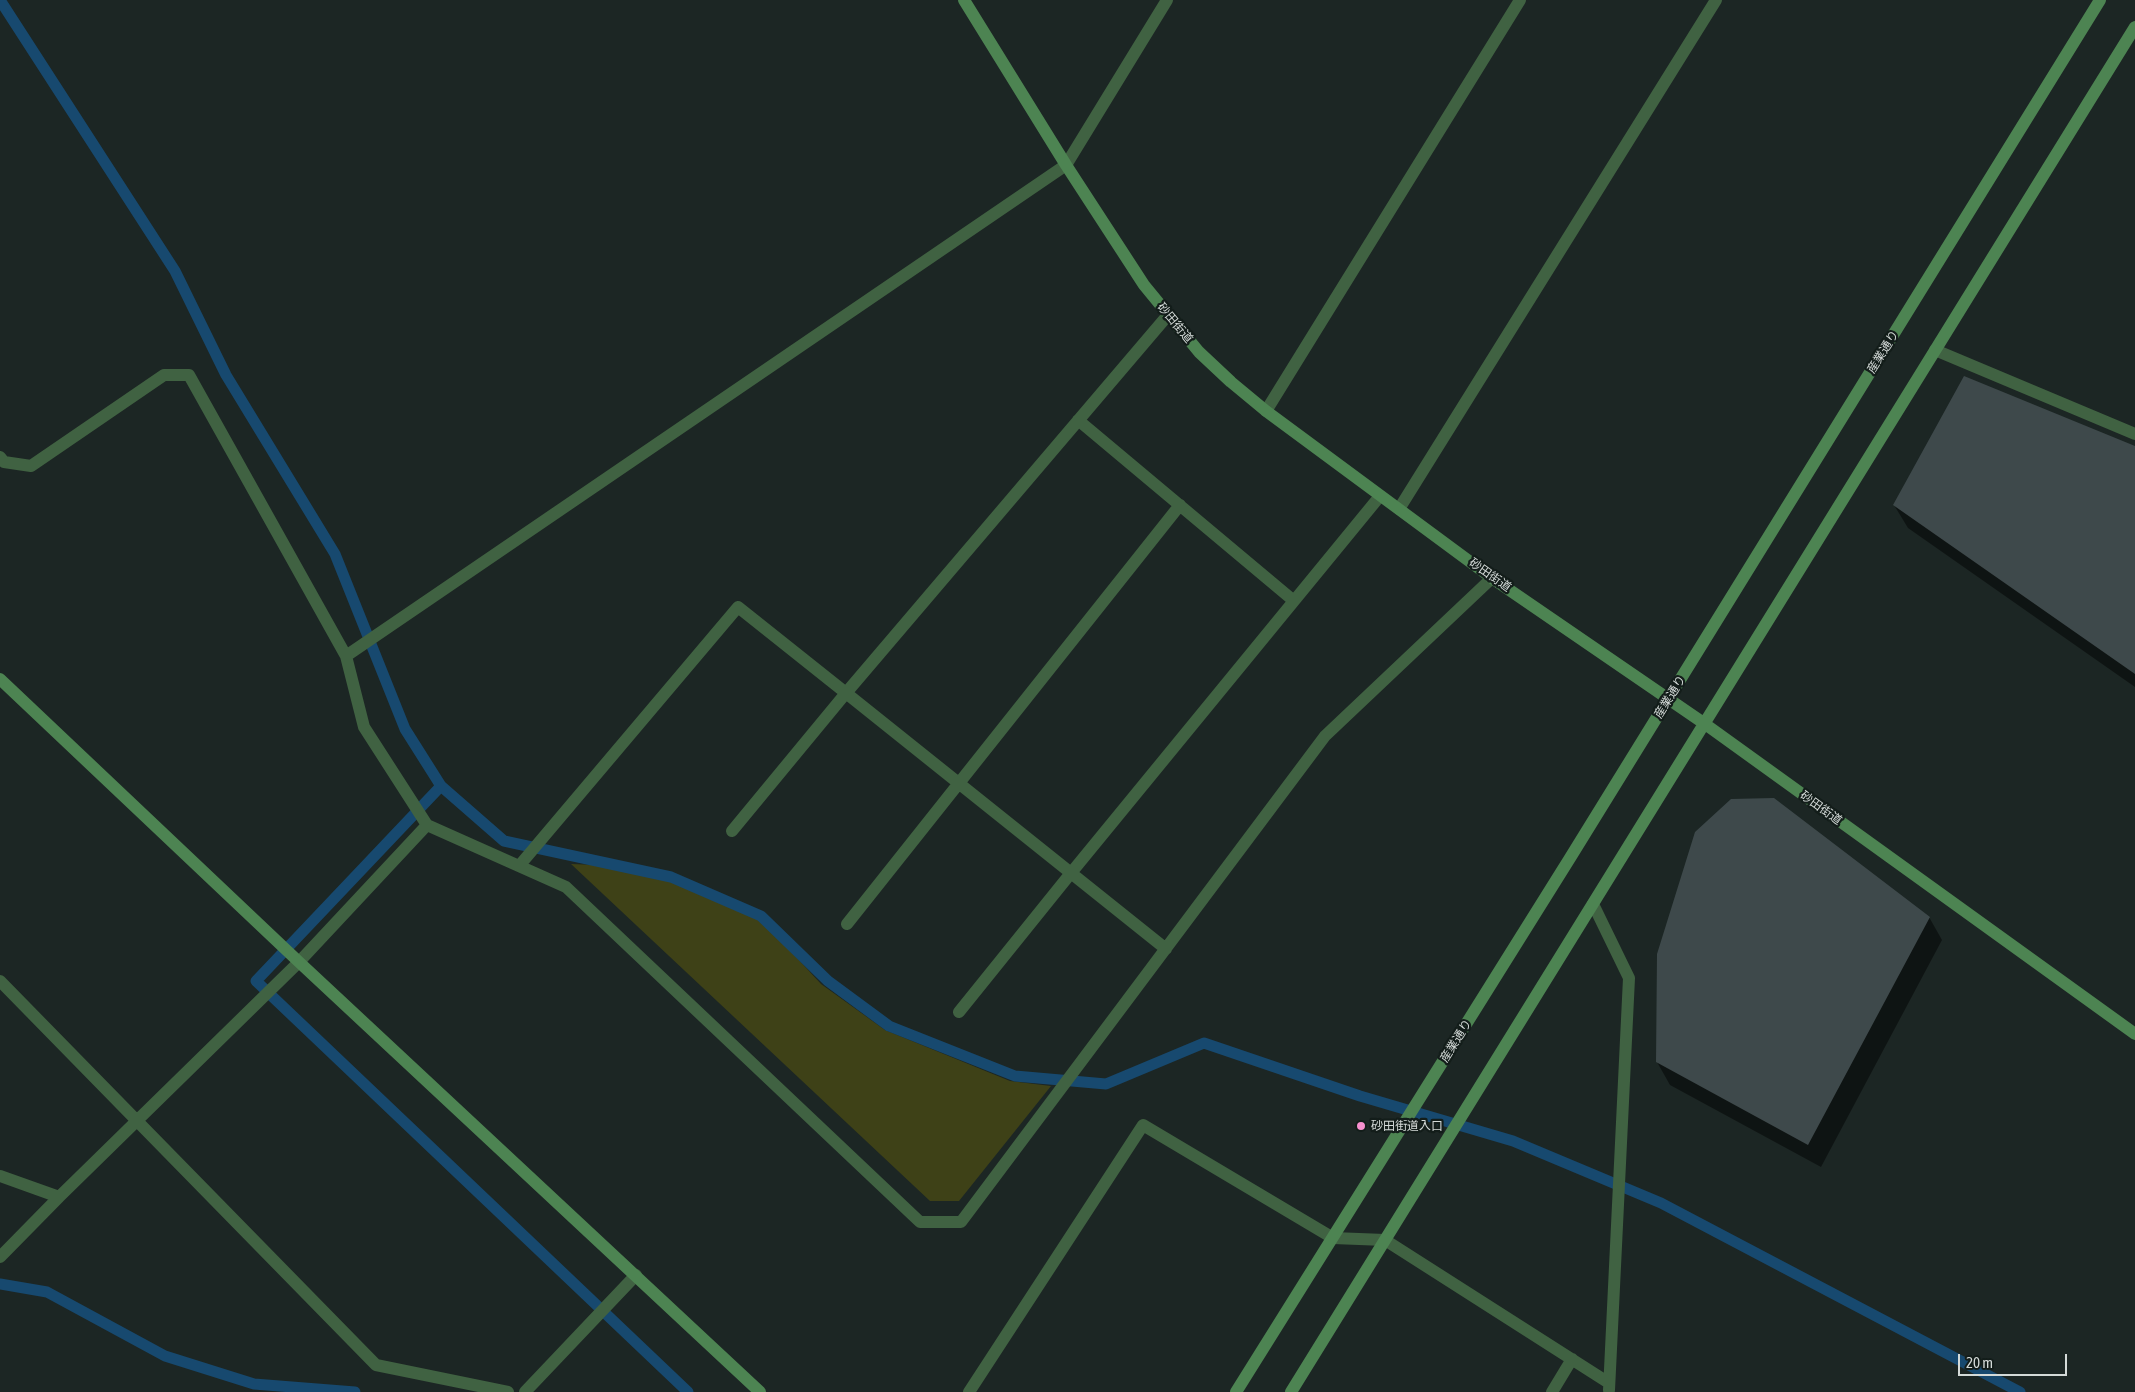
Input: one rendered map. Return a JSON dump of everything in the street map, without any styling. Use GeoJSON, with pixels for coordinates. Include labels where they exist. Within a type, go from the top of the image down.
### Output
{"type":"FeatureCollection","features":[{"type":"Feature","properties":{"kind":"street","name":"砂田街道"},"geometry":{"type":"LineString","coordinates":[[964,0],[1066,165],[1144,285],[1199,352],[1266,411],[1492,578],[1669,699],[2135,1034]]}},
{"type":"Feature","properties":{"kind":"street"},"geometry":{"type":"LineString","coordinates":[[346,656],[1066,165],[1167,0]]}},
{"type":"Feature","properties":{"kind":"street"},"geometry":{"type":"LineString","coordinates":[[1266,411],[1520,0]]}},
{"type":"Feature","properties":{"kind":"street"},"geometry":{"type":"LineString","coordinates":[[1399,509],[1716,0]]}},
{"type":"Feature","properties":{"kind":"street","name":"産業通り"},"geometry":{"type":"LineString","coordinates":[[1236,1392],[1669,699],[2100,0]]}},
{"type":"Feature","properties":{"kind":"street"},"geometry":{"type":"LineString","coordinates":[[1291,1392],[2135,27]]}},
{"type":"Feature","properties":{"kind":"street"},"geometry":{"type":"LineString","coordinates":[[732,831],[846,693],[1168,315]]}},
{"type":"Feature","properties":{"kind":"street"},"geometry":{"type":"LineString","coordinates":[[1935,350],[2135,434]]}},
{"type":"Feature","properties":{"kind":"street"},"geometry":{"type":"LineString","coordinates":[[0,457],[4,462],[31,466],[164,375],[188,375],[346,656],[364,727],[427,825],[566,887],[920,1222],[961,1222],[1325,736],[1492,578]]}},
{"type":"Feature","properties":{"kind":"street"},"geometry":{"type":"LineString","coordinates":[[1078,420],[1294,601]]}},
{"type":"Feature","properties":{"kind":"street"},"geometry":{"type":"LineString","coordinates":[[959,1012],[1380,496]]}},
{"type":"Feature","properties":{"kind":"street"},"geometry":{"type":"LineString","coordinates":[[847,924],[1180,505]]}},
{"type":"Feature","properties":{"kind":"street"},"geometry":{"type":"LineString","coordinates":[[519,866],[738,607],[1166,949]]}},
{"type":"Feature","properties":{"kind":"street"},"geometry":{"type":"LineString","coordinates":[[0,679],[299,962],[636,1274],[760,1392]]}},
{"type":"Feature","properties":{"kind":"street"},"geometry":{"type":"LineString","coordinates":[[0,1257],[299,962],[427,825]]}},
{"type":"Feature","properties":{"kind":"street"},"geometry":{"type":"LineString","coordinates":[[1593,904],[1629,978],[1609,1388]]}},
{"type":"Feature","properties":{"kind":"street"},"geometry":{"type":"LineString","coordinates":[[0,981],[376,1365],[508,1392]]}},
{"type":"Feature","properties":{"kind":"street"},"geometry":{"type":"LineString","coordinates":[[969,1392],[1144,1125],[1333,1238],[1385,1240],[1572,1360],[1609,1388]]}},
{"type":"Feature","properties":{"kind":"street"},"geometry":{"type":"LineString","coordinates":[[0,1176],[59,1197]]}},
{"type":"Feature","properties":{"kind":"street"},"geometry":{"type":"LineString","coordinates":[[525,1392],[636,1274]]}},
{"type":"Feature","properties":{"kind":"street"},"geometry":{"type":"LineString","coordinates":[[1552,1392],[1572,1360]]}},
{"type":"Feature","properties":{"kind":"green space"},"geometry":{"type":"Polygon","coordinates":[[[571,864],[623,866],[693,889],[763,921],[821,984],[885,1030],[1010,1081],[1051,1086],[959,1201],[930,1201],[571,864]]]}},
{"type":"Feature","properties":{"kind":"building"},"geometry":{"type":"Polygon","coordinates":[[[1964,376],[2135,446],[2135,674],[1893,505],[1964,376]]]}},
{"type":"Feature","properties":{"kind":"building"},"geometry":{"type":"Polygon","coordinates":[[[1774,798],[1930,917],[1808,1145],[1656,1062],[1657,954],[1695,832],[1731,799],[1774,798]]]}},
{"type":"Feature","properties":{"kind":"waterway"},"geometry":{"type":"LineString","coordinates":[[0,0],[175,271],[226,375],[335,554],[405,729],[441,786],[504,841],[671,877],[761,916],[828,981],[889,1026],[1015,1076],[1106,1084],[1204,1043],[1360,1096],[1513,1141],[1661,1203],[2020,1392]]}},
{"type":"Feature","properties":{"kind":"waterway"},"geometry":{"type":"LineString","coordinates":[[441,786],[256,981],[688,1392]]}},
{"type":"Feature","properties":{"kind":"waterway"},"geometry":{"type":"LineString","coordinates":[[0,1284],[47,1292],[165,1356],[254,1384],[355,1392]]}},
{"type":"Feature","properties":{"kind":"place","name":"砂田街道入口"},"geometry":{"type":"Point","coordinates":[1361,1126]}}]}
